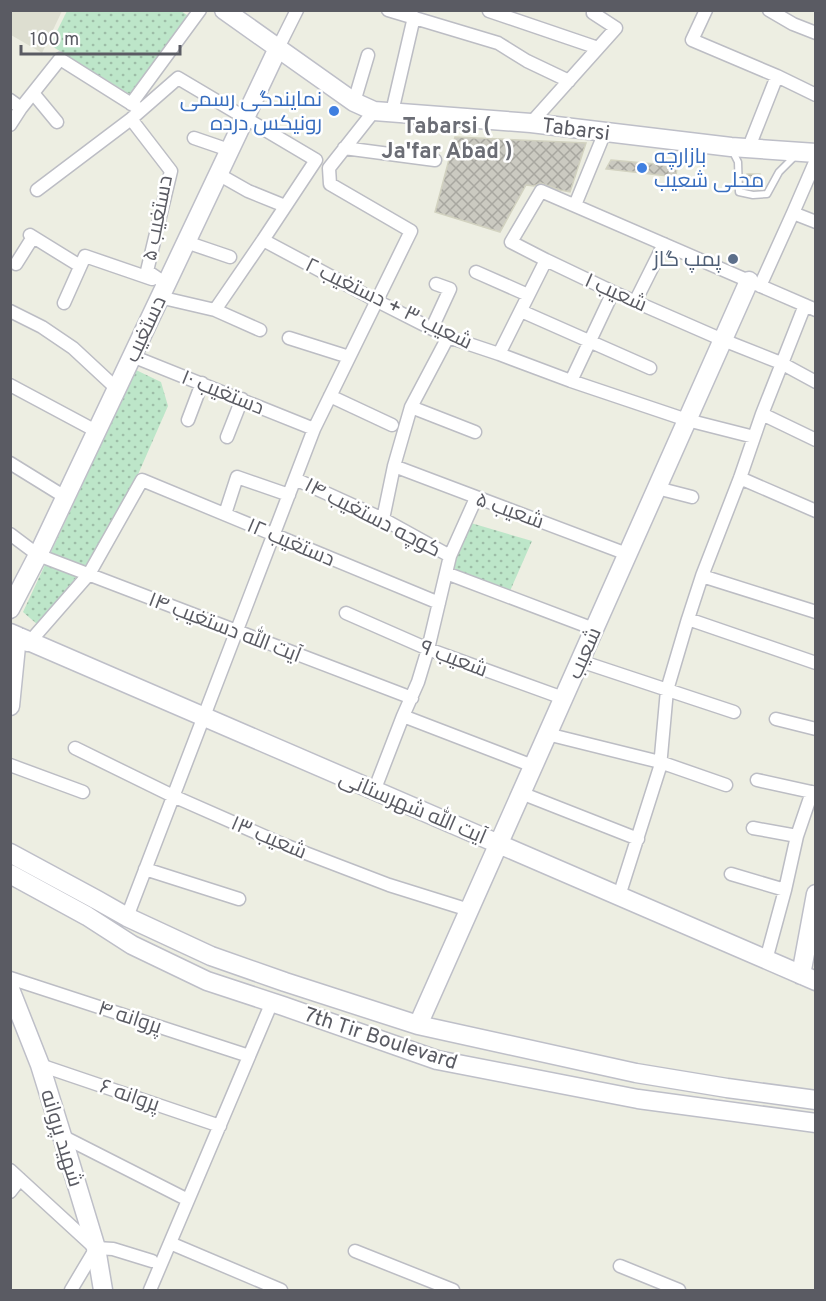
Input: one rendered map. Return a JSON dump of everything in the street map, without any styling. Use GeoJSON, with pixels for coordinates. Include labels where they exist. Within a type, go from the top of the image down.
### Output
{"type":"FeatureCollection","features":[{"type":"Feature","properties":{"kind":"main road","name":"Tabarsi"},"geometry":{"type":"LineString","coordinates":[[224,10],[354,102],[383,112],[531,123],[810,155]]}},
{"type":"Feature","properties":{"kind":"main road","name":"دستغیب"},"geometry":{"type":"LineString","coordinates":[[10,609],[38,555],[162,288],[278,48]]}},
{"type":"Feature","properties":{"kind":"main road","name":"شعیب"},"geometry":{"type":"LineString","coordinates":[[418,1024],[723,340],[754,283]]}},
{"type":"Feature","properties":{"kind":"main road"},"geometry":{"type":"LineString","coordinates":[[10,706],[19,637]]}},
{"type":"Feature","properties":{"kind":"main road","name":"آیت الله شهرستانی"},"geometry":{"type":"LineString","coordinates":[[19,637],[808,978]]}},
{"type":"Feature","properties":{"kind":"main road","name":"7th Tir Boulevard"},"geometry":{"type":"LineString","coordinates":[[10,853],[126,917],[211,956],[418,1024],[636,1073],[816,1100]]}},
{"type":"Feature","properties":{"kind":"main road","name":"7th Tir Boulevard"},"geometry":{"type":"LineString","coordinates":[[10,874],[87,916],[132,945],[207,981],[437,1060],[638,1099],[816,1124]]}},
{"type":"Feature","properties":{"kind":"main road"},"geometry":{"type":"LineString","coordinates":[[808,978],[816,894]]}},
{"type":"Feature","properties":{"kind":"main road"},"geometry":{"type":"LineString","coordinates":[[87,916],[97,900]]}},
{"type":"Feature","properties":{"kind":"main road","name":"شهید پروانه"},"geometry":{"type":"LineString","coordinates":[[10,989],[40,1065],[62,1136],[96,1248],[103,1290]]}},
{"type":"Feature","properties":{"kind":"main road"},"geometry":{"type":"LineString","coordinates":[[725,1112],[726,1088]]}},
{"type":"Feature","properties":{"kind":"street"},"geometry":{"type":"LineString","coordinates":[[134,111],[200,10]]}},
{"type":"Feature","properties":{"kind":"street"},"geometry":{"type":"LineString","coordinates":[[278,48],[297,10]]}},
{"type":"Feature","properties":{"kind":"street"},"geometry":{"type":"LineString","coordinates":[[388,10],[498,43],[527,61],[569,81]]}},
{"type":"Feature","properties":{"kind":"street"},"geometry":{"type":"LineString","coordinates":[[531,123],[616,28],[593,13],[594,10]]}},
{"type":"Feature","properties":{"kind":"street"},"geometry":{"type":"LineString","coordinates":[[706,10],[692,40],[816,95]]}},
{"type":"Feature","properties":{"kind":"street"},"geometry":{"type":"LineString","coordinates":[[769,10],[793,24],[816,33]]}},
{"type":"Feature","properties":{"kind":"street"},"geometry":{"type":"LineString","coordinates":[[489,11],[598,48]]}},
{"type":"Feature","properties":{"kind":"street"},"geometry":{"type":"LineString","coordinates":[[126,917],[314,429],[411,231],[330,184],[329,168],[344,148],[383,112],[414,17]]}},
{"type":"Feature","properties":{"kind":"street"},"geometry":{"type":"LineString","coordinates":[[354,102],[368,55]]}},
{"type":"Feature","properties":{"kind":"street"},"geometry":{"type":"LineString","coordinates":[[10,125],[60,59],[134,111]]}},
{"type":"Feature","properties":{"kind":"street"},"geometry":{"type":"LineString","coordinates":[[740,147],[777,76]]}},
{"type":"Feature","properties":{"kind":"street"},"geometry":{"type":"LineString","coordinates":[[37,190],[178,78],[329,168]]}},
{"type":"Feature","properties":{"kind":"street"},"geometry":{"type":"LineString","coordinates":[[33,93],[57,122]]}},
{"type":"Feature","properties":{"kind":"street"},"geometry":{"type":"LineString","coordinates":[[10,100],[21,108]]}},
{"type":"Feature","properties":{"kind":"street","name":"دستغیب ۵"},"geometry":{"type":"LineString","coordinates":[[134,111],[171,171],[147,271],[162,288]]}},
{"type":"Feature","properties":{"kind":"street"},"geometry":{"type":"LineString","coordinates":[[605,132],[575,205],[810,308],[781,363],[688,619],[667,690],[660,762],[619,897]]}},
{"type":"Feature","properties":{"kind":"street"},"geometry":{"type":"LineString","coordinates":[[194,138],[229,150]]}},
{"type":"Feature","properties":{"kind":"street"},"geometry":{"type":"LineString","coordinates":[[344,148],[435,160]]}},
{"type":"Feature","properties":{"kind":"street"},"geometry":{"type":"LineString","coordinates":[[754,283],[793,213],[810,155]]}},
{"type":"Feature","properties":{"kind":"street"},"geometry":{"type":"LineString","coordinates":[[215,310],[316,160]]}},
{"type":"Feature","properties":{"kind":"street"},"geometry":{"type":"LineString","coordinates":[[218,174],[248,191],[285,206]]}},
{"type":"Feature","properties":{"kind":"street","name":"شعیب ۱"},"geometry":{"type":"LineString","coordinates":[[575,205],[541,191],[511,242],[613,292],[781,363],[816,382]]}},
{"type":"Feature","properties":{"kind":"street"},"geometry":{"type":"LineString","coordinates":[[793,213],[816,222]]}},
{"type":"Feature","properties":{"kind":"street"},"geometry":{"type":"LineString","coordinates":[[16,264],[31,236],[80,266]]}},
{"type":"Feature","properties":{"kind":"street","name":"شعیب ۳ + دستغیب ۲"},"geometry":{"type":"LineString","coordinates":[[263,240],[448,337],[687,420],[754,436]]}},
{"type":"Feature","properties":{"kind":"street"},"geometry":{"type":"LineString","coordinates":[[186,242],[230,257]]}},
{"type":"Feature","properties":{"kind":"street"},"geometry":{"type":"LineString","coordinates":[[635,302],[664,244]]}},
{"type":"Feature","properties":{"kind":"street"},"geometry":{"type":"LineString","coordinates":[[64,303],[85,256],[260,330]]}},
{"type":"Feature","properties":{"kind":"street"},"geometry":{"type":"LineString","coordinates":[[499,354],[546,260]]}},
{"type":"Feature","properties":{"kind":"street"},"geometry":{"type":"LineString","coordinates":[[477,272],[528,295]]}},
{"type":"Feature","properties":{"kind":"street"},"geometry":{"type":"LineString","coordinates":[[432,328],[450,289],[436,284]]}},
{"type":"Feature","properties":{"kind":"street"},"geometry":{"type":"LineString","coordinates":[[571,381],[613,292]]}},
{"type":"Feature","properties":{"kind":"street"},"geometry":{"type":"LineString","coordinates":[[10,311],[42,327],[73,348],[116,388]]}},
{"type":"Feature","properties":{"kind":"street"},"geometry":{"type":"LineString","coordinates":[[521,311],[650,368]]}},
{"type":"Feature","properties":{"kind":"street"},"geometry":{"type":"LineString","coordinates":[[383,519],[394,466],[411,407],[448,337]]}},
{"type":"Feature","properties":{"kind":"street"},"geometry":{"type":"LineString","coordinates":[[289,338],[349,357]]}},
{"type":"Feature","properties":{"kind":"street","name":"دستغیب ۱۰"},"geometry":{"type":"LineString","coordinates":[[132,356],[314,429]]}},
{"type":"Feature","properties":{"kind":"street"},"geometry":{"type":"LineString","coordinates":[[188,420],[202,383]]}},
{"type":"Feature","properties":{"kind":"street"},"geometry":{"type":"LineString","coordinates":[[10,385],[96,431]]}},
{"type":"Feature","properties":{"kind":"street"},"geometry":{"type":"LineString","coordinates":[[330,396],[392,425]]}},
{"type":"Feature","properties":{"kind":"street"},"geometry":{"type":"LineString","coordinates":[[227,438],[242,399]]}},
{"type":"Feature","properties":{"kind":"street"},"geometry":{"type":"LineString","coordinates":[[411,407],[475,432]]}},
{"type":"Feature","properties":{"kind":"street"},"geometry":{"type":"LineString","coordinates":[[762,414],[816,440]]}},
{"type":"Feature","properties":{"kind":"street"},"geometry":{"type":"LineString","coordinates":[[10,463],[65,497]]}},
{"type":"Feature","properties":{"kind":"street","name":"شعیب ۵"},"geometry":{"type":"LineString","coordinates":[[394,466],[627,554]]}},
{"type":"Feature","properties":{"kind":"street"},"geometry":{"type":"LineString","coordinates":[[225,514],[237,477],[289,495]]}},
{"type":"Feature","properties":{"kind":"street"},"geometry":{"type":"LineString","coordinates":[[740,478],[816,511]]}},
{"type":"Feature","properties":{"kind":"street","name":"کوچه دستغیب ۱۴"},"geometry":{"type":"LineString","coordinates":[[295,479],[383,519],[450,556]]}},
{"type":"Feature","properties":{"kind":"street","name":"دستغیب ۱۲"},"geometry":{"type":"LineString","coordinates":[[89,574],[142,480],[439,603]]}},
{"type":"Feature","properties":{"kind":"street"},"geometry":{"type":"LineString","coordinates":[[657,488],[692,497]]}},
{"type":"Feature","properties":{"kind":"street"},"geometry":{"type":"LineString","coordinates":[[374,791],[412,698],[428,649],[450,556],[476,498]]}},
{"type":"Feature","properties":{"kind":"street","name":"آیت الله دستغیب ۱۴"},"geometry":{"type":"LineString","coordinates":[[10,534],[38,555],[412,698]]}},
{"type":"Feature","properties":{"kind":"street"},"geometry":{"type":"LineString","coordinates":[[446,573],[594,629]]}},
{"type":"Feature","properties":{"kind":"street"},"geometry":{"type":"LineString","coordinates":[[19,637],[89,574]]}},
{"type":"Feature","properties":{"kind":"street"},"geometry":{"type":"LineString","coordinates":[[702,576],[816,612]]}},
{"type":"Feature","properties":{"kind":"street","name":"شعیب ۹"},"geometry":{"type":"LineString","coordinates":[[346,613],[428,649],[563,698]]}},
{"type":"Feature","properties":{"kind":"street"},"geometry":{"type":"LineString","coordinates":[[688,619],[816,663]]}},
{"type":"Feature","properties":{"kind":"street"},"geometry":{"type":"LineString","coordinates":[[580,661],[734,712]]}},
{"type":"Feature","properties":{"kind":"street"},"geometry":{"type":"LineString","coordinates":[[403,716],[533,766]]}},
{"type":"Feature","properties":{"kind":"street"},"geometry":{"type":"LineString","coordinates":[[776,719],[816,729]]}},
{"type":"Feature","properties":{"kind":"street"},"geometry":{"type":"LineString","coordinates":[[548,734],[660,762],[726,785]]}},
{"type":"Feature","properties":{"kind":"street","name":"شعیب ۱۳"},"geometry":{"type":"LineString","coordinates":[[75,748],[173,796],[282,844],[388,885],[469,910]]}},
{"type":"Feature","properties":{"kind":"street"},"geometry":{"type":"LineString","coordinates":[[10,765],[83,792]]}},
{"type":"Feature","properties":{"kind":"street"},"geometry":{"type":"LineString","coordinates":[[757,780],[814,792],[797,836],[766,960]]}},
{"type":"Feature","properties":{"kind":"street"},"geometry":{"type":"LineString","coordinates":[[521,793],[638,839]]}},
{"type":"Feature","properties":{"kind":"street"},"geometry":{"type":"LineString","coordinates":[[753,828],[797,836]]}},
{"type":"Feature","properties":{"kind":"street"},"geometry":{"type":"LineString","coordinates":[[145,869],[239,899]]}},
{"type":"Feature","properties":{"kind":"street"},"geometry":{"type":"LineString","coordinates":[[731,874],[785,890]]}},
{"type":"Feature","properties":{"kind":"street","name":"پروانه ۴"},"geometry":{"type":"LineString","coordinates":[[10,978],[249,1056]]}},
{"type":"Feature","properties":{"kind":"street"},"geometry":{"type":"LineString","coordinates":[[150,1290],[272,1002]]}},
{"type":"Feature","properties":{"kind":"street","name":"پروانه ۶"},"geometry":{"type":"LineString","coordinates":[[40,1065],[219,1126]]}},
{"type":"Feature","properties":{"kind":"street"},"geometry":{"type":"LineString","coordinates":[[62,1136],[188,1200]]}},
{"type":"Feature","properties":{"kind":"street"},"geometry":{"type":"LineString","coordinates":[[10,1170],[96,1248],[113,1249],[152,1261]]}},
{"type":"Feature","properties":{"kind":"street"},"geometry":{"type":"LineString","coordinates":[[10,1192],[20,1179]]}},
{"type":"Feature","properties":{"kind":"street"},"geometry":{"type":"LineString","coordinates":[[170,1243],[281,1290]]}},
{"type":"Feature","properties":{"kind":"street"},"geometry":{"type":"LineString","coordinates":[[72,1290],[96,1248]]}},
{"type":"Feature","properties":{"kind":"street"},"geometry":{"type":"LineString","coordinates":[[355,1251],[453,1290]]}},
{"type":"Feature","properties":{"kind":"street"},"geometry":{"type":"LineString","coordinates":[[620,1266],[679,1290]]}},
{"type":"Feature","properties":{"kind":"lane"},"geometry":{"type":"LineString","coordinates":[[740,147],[739,192],[753,195],[767,194],[779,172],[810,155]]}},
{"type":"Feature","properties":{"kind":"shaded area"},"geometry":{"type":"Polygon","coordinates":[[[11,10],[62,11],[42,53],[11,35],[11,10]]]}},
{"type":"Feature","properties":{"kind":"green space"},"geometry":{"type":"Polygon","coordinates":[[[67,11],[181,11],[196,21],[139,100],[50,45],[67,11]]]}},
{"type":"Feature","properties":{"kind":"green space"},"geometry":{"type":"Polygon","coordinates":[[[136,370],[161,382],[168,406],[136,479],[86,565],[38,625],[23,612],[136,370]]]}},
{"type":"Feature","properties":{"kind":"green space"},"geometry":{"type":"Polygon","coordinates":[[[471,523],[532,541],[510,591],[452,570],[471,523]]]}},
{"type":"Feature","properties":{"kind":"building"},"geometry":{"type":"Polygon","coordinates":[[[455,137],[586,143],[570,192],[541,183],[534,186],[526,185],[500,232],[435,212],[455,137]]]}},
{"type":"Feature","properties":{"kind":"building","name":"بازارچه محلی شعیب"},"geometry":{"type":"Polygon","coordinates":[[[611,160],[677,166],[676,177],[606,169],[611,160]]]}},
{"type":"Feature","properties":{"kind":"building"},"geometry":{"type":"Polygon","coordinates":[[[747,174],[760,174],[758,189],[745,188],[747,174]]]}},
{"type":"Feature","properties":{"kind":"place","name":"نمایندگی رسمی رونیکس درده"},"geometry":{"type":"Point","coordinates":[334,111]}},
{"type":"Feature","properties":{"kind":"place","name":"بازارچه محلی شعیب"},"geometry":{"type":"Point","coordinates":[642,168]}},
{"type":"Feature","properties":{"kind":"place","name":"پمپ گاز"},"geometry":{"type":"Point","coordinates":[733,259]}},
{"type":"Feature","properties":{"kind":"district","name":"Tabarsi ( Ja'far Abad )"},"geometry":{"type":"Point","coordinates":[447,138]}}]}
